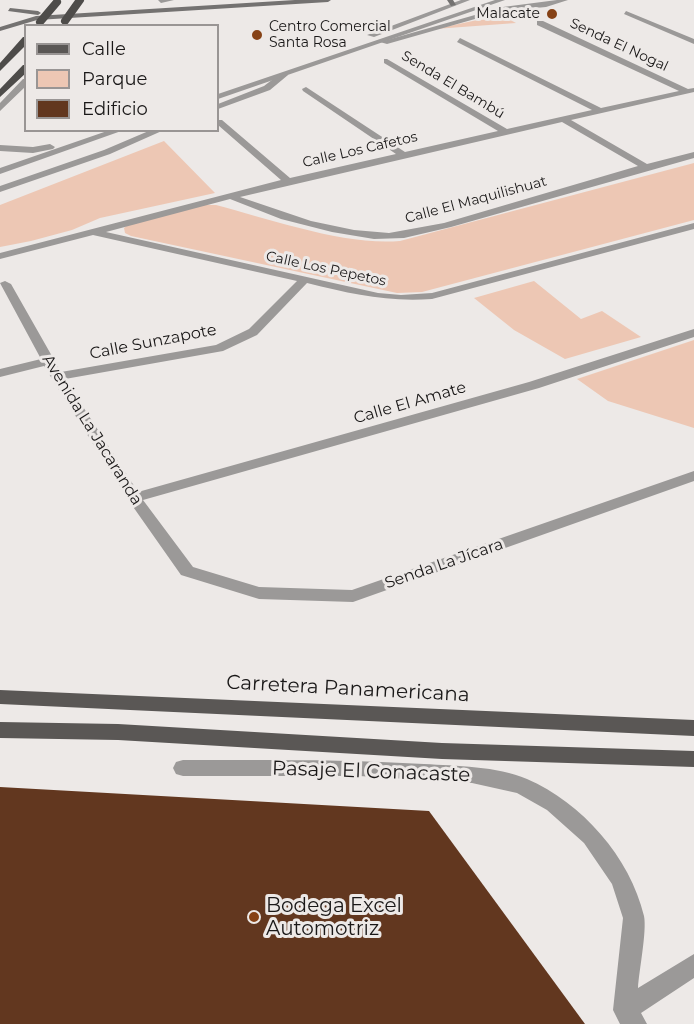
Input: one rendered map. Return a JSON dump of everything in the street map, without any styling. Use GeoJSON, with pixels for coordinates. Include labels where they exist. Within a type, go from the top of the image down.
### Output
{"type":"FeatureCollection","features":[{"type":"Feature","properties":{"kind":"highway"},"geometry":{"type":"LineString","coordinates":[[63,23],[80,0]]}},
{"type":"Feature","properties":{"kind":"highway"},"geometry":{"type":"LineString","coordinates":[[39,24],[58,1]]}},
{"type":"Feature","properties":{"kind":"highway"},"geometry":{"type":"LineString","coordinates":[[0,68],[24,41]]}},
{"type":"Feature","properties":{"kind":"highway"},"geometry":{"type":"LineString","coordinates":[[0,93],[24,69]]}},
{"type":"Feature","properties":{"kind":"main road"},"geometry":{"type":"LineString","coordinates":[[1,9],[40,13],[280,0]]}},
{"type":"Feature","properties":{"kind":"main road"},"geometry":{"type":"LineString","coordinates":[[0,29],[36,18],[328,0]]}},
{"type":"Feature","properties":{"kind":"main road"},"geometry":{"type":"LineString","coordinates":[[10,10],[20,16],[14,24]]}},
{"type":"Feature","properties":{"kind":"main road","name":"Carretera Panamericana"},"geometry":{"type":"LineString","coordinates":[[0,697],[694,728]]}},
{"type":"Feature","properties":{"kind":"main road"},"geometry":{"type":"LineString","coordinates":[[0,730],[118,732],[442,750],[694,759]]}},
{"type":"Feature","properties":{"kind":"street"},"geometry":{"type":"LineString","coordinates":[[161,1],[171,0]]}},
{"type":"Feature","properties":{"kind":"street"},"geometry":{"type":"LineString","coordinates":[[219,91],[452,2],[467,0]]}},
{"type":"Feature","properties":{"kind":"street"},"geometry":{"type":"LineString","coordinates":[[219,97],[502,0]]}},
{"type":"Feature","properties":{"kind":"street"},"geometry":{"type":"LineString","coordinates":[[384,42],[503,9],[546,5],[565,0]]}},
{"type":"Feature","properties":{"kind":"street"},"geometry":{"type":"LineString","coordinates":[[626,13],[694,42]]}},
{"type":"Feature","properties":{"kind":"street","name":"Senda El Nogal"},"geometry":{"type":"LineString","coordinates":[[540,22],[690,91]]}},
{"type":"Feature","properties":{"kind":"street"},"geometry":{"type":"LineString","coordinates":[[460,40],[600,111]]}},
{"type":"Feature","properties":{"kind":"street","name":"Senda El Bambú"},"geometry":{"type":"LineString","coordinates":[[387,61],[506,132]]}},
{"type":"Feature","properties":{"kind":"street"},"geometry":{"type":"LineString","coordinates":[[219,107],[267,88],[284,75]]}},
{"type":"Feature","properties":{"kind":"street"},"geometry":{"type":"LineString","coordinates":[[0,108],[24,83]]}},
{"type":"Feature","properties":{"kind":"street"},"geometry":{"type":"LineString","coordinates":[[306,89],[402,156]]}},
{"type":"Feature","properties":{"kind":"street","name":"Calle Los Cafetos"},"geometry":{"type":"LineString","coordinates":[[0,254],[288,182],[690,91]]}},
{"type":"Feature","properties":{"kind":"street"},"geometry":{"type":"LineString","coordinates":[[563,119],[646,167]]}},
{"type":"Feature","properties":{"kind":"street"},"geometry":{"type":"LineString","coordinates":[[219,122],[288,182]]}},
{"type":"Feature","properties":{"kind":"street"},"geometry":{"type":"LineString","coordinates":[[0,148],[19,150],[48,148],[96,132]]}},
{"type":"Feature","properties":{"kind":"street"},"geometry":{"type":"LineString","coordinates":[[0,171],[114,132]]}},
{"type":"Feature","properties":{"kind":"street"},"geometry":{"type":"LineString","coordinates":[[0,189],[108,152],[155,132]]}},
{"type":"Feature","properties":{"kind":"street","name":"Calle El Maquilishuat"},"geometry":{"type":"LineString","coordinates":[[231,196],[245,204],[322,225],[355,233],[392,236],[467,219],[694,155]]}},
{"type":"Feature","properties":{"kind":"street","name":"Calle Los Pepetos"},"geometry":{"type":"LineString","coordinates":[[90,232],[378,296],[432,296],[694,226]]}},
{"type":"Feature","properties":{"kind":"street","name":"Calle Sunzapote"},"geometry":{"type":"LineString","coordinates":[[57,377],[219,348],[253,332],[304,280]]}},
{"type":"Feature","properties":{"kind":"street","name":"Avenida La Jacaranda"},"geometry":{"type":"LineString","coordinates":[[5,284],[57,377],[134,498],[187,571]]}},
{"type":"Feature","properties":{"kind":"street","name":"Calle El Amate"},"geometry":{"type":"LineString","coordinates":[[134,498],[534,385],[694,333]]}},
{"type":"Feature","properties":{"kind":"street"},"geometry":{"type":"LineString","coordinates":[[0,373],[48,361]]}},
{"type":"Feature","properties":{"kind":"street","name":"Senda La Jícara"},"geometry":{"type":"LineString","coordinates":[[187,571],[259,593],[353,596],[694,476]]}},
{"type":"Feature","properties":{"kind":"street","name":"Pasaje El Conacaste"},"geometry":{"type":"LineString","coordinates":[[183,768],[359,768],[472,775],[521,785],[554,804],[591,837],[621,879],[634,918],[629,1017]]}},
{"type":"Feature","properties":{"kind":"street"},"geometry":{"type":"LineString","coordinates":[[629,1017],[694,965]]}},
{"type":"Feature","properties":{"kind":"green space"},"geometry":{"type":"Polygon","coordinates":[[[501,15],[516,23],[435,29],[501,15]]]}},
{"type":"Feature","properties":{"kind":"green space"},"geometry":{"type":"Polygon","coordinates":[[[164,141],[215,193],[100,218],[72,230],[0,247],[0,205],[164,141]]]}},
{"type":"Feature","properties":{"kind":"green space"},"geometry":{"type":"Polygon","coordinates":[[[694,163],[694,220],[422,292],[397,293],[131,236],[125,233],[124,228],[129,224],[204,205],[216,205],[332,235],[356,239],[400,241],[694,163]]]}},
{"type":"Feature","properties":{"kind":"green space"},"geometry":{"type":"Polygon","coordinates":[[[534,281],[581,319],[602,311],[641,337],[565,359],[514,330],[474,298],[534,281]]]}},
{"type":"Feature","properties":{"kind":"green space"},"geometry":{"type":"Polygon","coordinates":[[[694,340],[694,428],[608,401],[577,379],[694,340]]]}},
{"type":"Feature","properties":{"kind":"building","name":"Bodega Excel Automotriz"},"geometry":{"type":"Polygon","coordinates":[[[0,787],[429,811],[585,1024],[0,1024],[0,787]]]}},
{"type":"Feature","properties":{"kind":"place","name":"Malacate"},"geometry":{"type":"Point","coordinates":[552,14]}},
{"type":"Feature","properties":{"kind":"place","name":"Centro Comercial Santa Rosa"},"geometry":{"type":"Point","coordinates":[257,35]}},
{"type":"Feature","properties":{"kind":"place","name":"Bodega Excel Automotriz"},"geometry":{"type":"Point","coordinates":[254,917]}}]}
